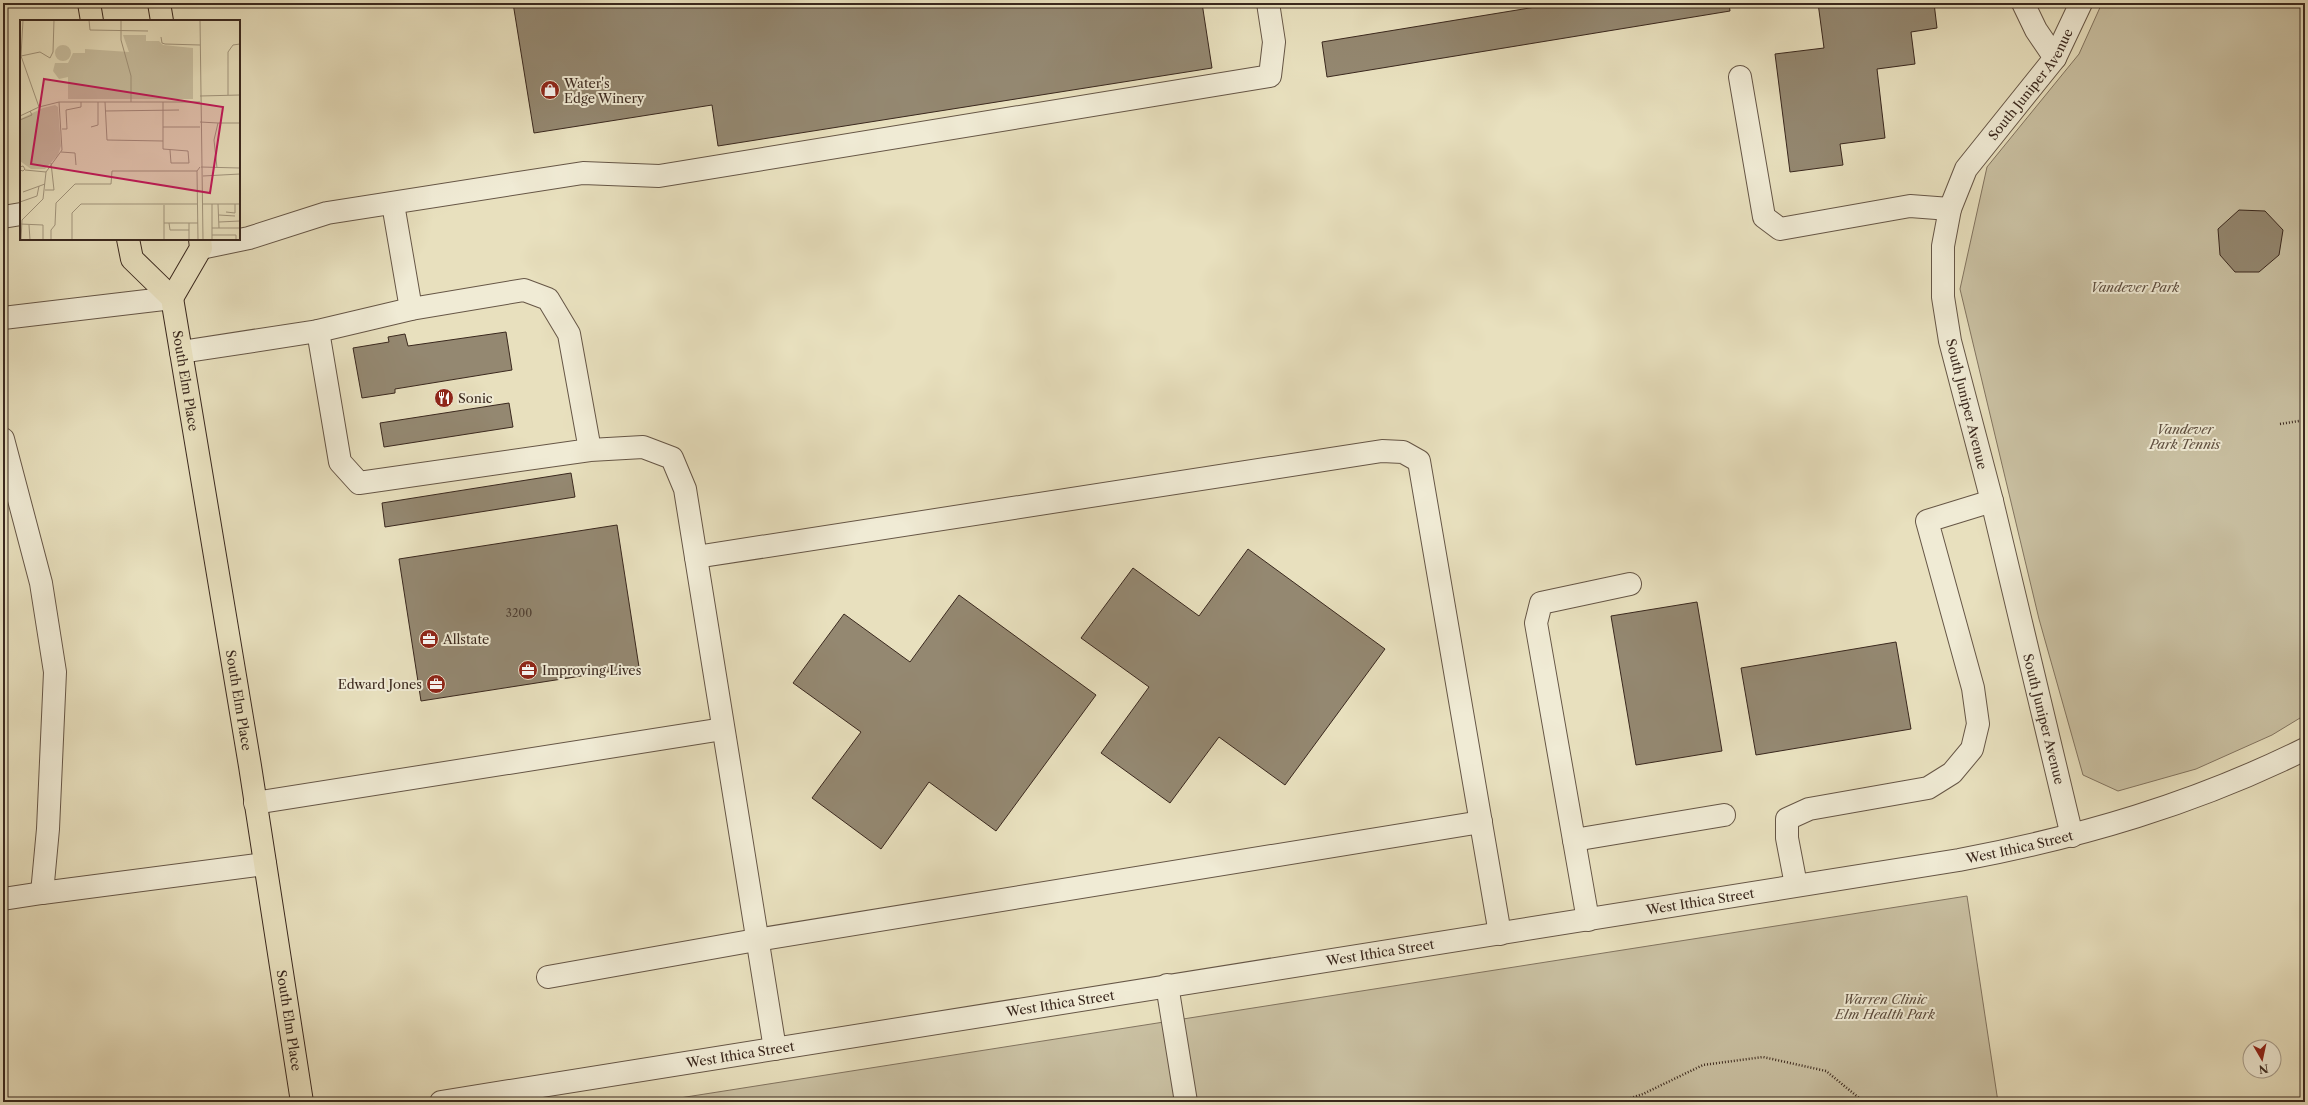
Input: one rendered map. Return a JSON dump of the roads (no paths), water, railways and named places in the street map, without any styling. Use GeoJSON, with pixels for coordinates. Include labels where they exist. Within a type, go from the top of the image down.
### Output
{"type":"FeatureCollection","features":[{"type":"Feature","properties":{"kind":"main road"},"geometry":{"type":"LineString","coordinates":[[89,3],[92,20]]}},
{"type":"Feature","properties":{"kind":"main road"},"geometry":{"type":"LineString","coordinates":[[159,3],[162,20]]}},
{"type":"Feature","properties":{"kind":"main road"},"geometry":{"type":"LineString","coordinates":[[128,240],[132,259],[172,298],[200,243]]}},
{"type":"Feature","properties":{"kind":"main road","name":"South Elm Place"},"geometry":{"type":"LineString","coordinates":[[172,298],[265,864],[302,1102]]}},
{"type":"Feature","properties":{"kind":"street"},"geometry":{"type":"LineString","coordinates":[[240,239],[249,238],[327,213],[393,204],[583,173],[659,176],[1270,76],[1274,42],[1268,3]]}},
{"type":"Feature","properties":{"kind":"street"},"geometry":{"type":"LineString","coordinates":[[2023,3],[2036,30],[2055,58]]}},
{"type":"Feature","properties":{"kind":"street","name":"South Juniper Avenue"},"geometry":{"type":"LineString","coordinates":[[2072,836],[1992,502],[1950,341],[1943,296],[1942,246],[1950,209],[1966,170],[2055,58],[2081,3]]}},
{"type":"Feature","properties":{"kind":"street"},"geometry":{"type":"LineString","coordinates":[[1740,77],[1764,217],[1780,228],[1910,206],[1950,209]]}},
{"type":"Feature","properties":{"kind":"street"},"geometry":{"type":"LineString","coordinates":[[393,204],[411,309]]}},
{"type":"Feature","properties":{"kind":"street"},"geometry":{"type":"LineString","coordinates":[[3,217],[20,214]]}},
{"type":"Feature","properties":{"kind":"street"},"geometry":{"type":"LineString","coordinates":[[200,243],[229,240]]}},
{"type":"Feature","properties":{"kind":"street"},"geometry":{"type":"LineString","coordinates":[[181,352],[318,331],[411,309],[524,290],[548,299],[569,334],[590,450]]}},
{"type":"Feature","properties":{"kind":"street"},"geometry":{"type":"LineString","coordinates":[[3,318],[172,298]]}},
{"type":"Feature","properties":{"kind":"street"},"geometry":{"type":"LineString","coordinates":[[318,331],[340,462],[359,483],[590,450],[643,447],[672,458],[684,489],[696,557],[722,729],[775,1048]]}},
{"type":"Feature","properties":{"kind":"street"},"geometry":{"type":"LineString","coordinates":[[3,439],[40,583],[55,672],[48,829],[42,893]]}},
{"type":"Feature","properties":{"kind":"street"},"geometry":{"type":"LineString","coordinates":[[696,557],[1382,451],[1403,452],[1419,461],[1500,934]]}},
{"type":"Feature","properties":{"kind":"street"},"geometry":{"type":"LineString","coordinates":[[1796,886],[1787,838],[1787,819],[1809,808],[1928,788],[1952,773],[1972,749],[1978,724],[1973,688],[1927,520],[1992,502]]}},
{"type":"Feature","properties":{"kind":"street"},"geometry":{"type":"LineString","coordinates":[[1588,920],[1536,624],[1542,603],[1630,584]]}},
{"type":"Feature","properties":{"kind":"street"},"geometry":{"type":"LineString","coordinates":[[255,803],[722,729]]}},
{"type":"Feature","properties":{"kind":"street","name":"West Ithica Street"},"geometry":{"type":"LineString","coordinates":[[441,1102],[1167,985],[1500,934],[1959,860],[2072,836],[2169,808],[2263,770],[2305,749]]}},
{"type":"Feature","properties":{"kind":"street"},"geometry":{"type":"LineString","coordinates":[[1574,840],[1724,814]]}},
{"type":"Feature","properties":{"kind":"street"},"geometry":{"type":"LineString","coordinates":[[548,977],[756,940],[1481,822]]}},
{"type":"Feature","properties":{"kind":"street"},"geometry":{"type":"LineString","coordinates":[[3,899],[265,864]]}},
{"type":"Feature","properties":{"kind":"street"},"geometry":{"type":"LineString","coordinates":[[1167,985],[1186,1102]]}},
{"type":"Feature","properties":{"kind":"place","name":"Water's Edge Winery"},"geometry":{"type":"Point","coordinates":[550,90]}},
{"type":"Feature","properties":{"kind":"place","name":"Sonic"},"geometry":{"type":"Point","coordinates":[444,398]}},
{"type":"Feature","properties":{"kind":"place","name":"Allstate"},"geometry":{"type":"Point","coordinates":[429,639]}},
{"type":"Feature","properties":{"kind":"place","name":"Improving Lives"},"geometry":{"type":"Point","coordinates":[528,670]}},
{"type":"Feature","properties":{"kind":"place","name":"Edward Jones"},"geometry":{"type":"Point","coordinates":[436,684]}},
{"type":"Feature","properties":{"kind":"park label","name":"Vandever Park"},"geometry":{"type":"Point","coordinates":[2135,287]}},
{"type":"Feature","properties":{"kind":"park label","name":"Vandever Park Tennis"},"geometry":{"type":"Point","coordinates":[2185,436]}},
{"type":"Feature","properties":{"kind":"park label","name":"Warren Clinic Elm Health Park"},"geometry":{"type":"Point","coordinates":[1885,1006]}}]}
